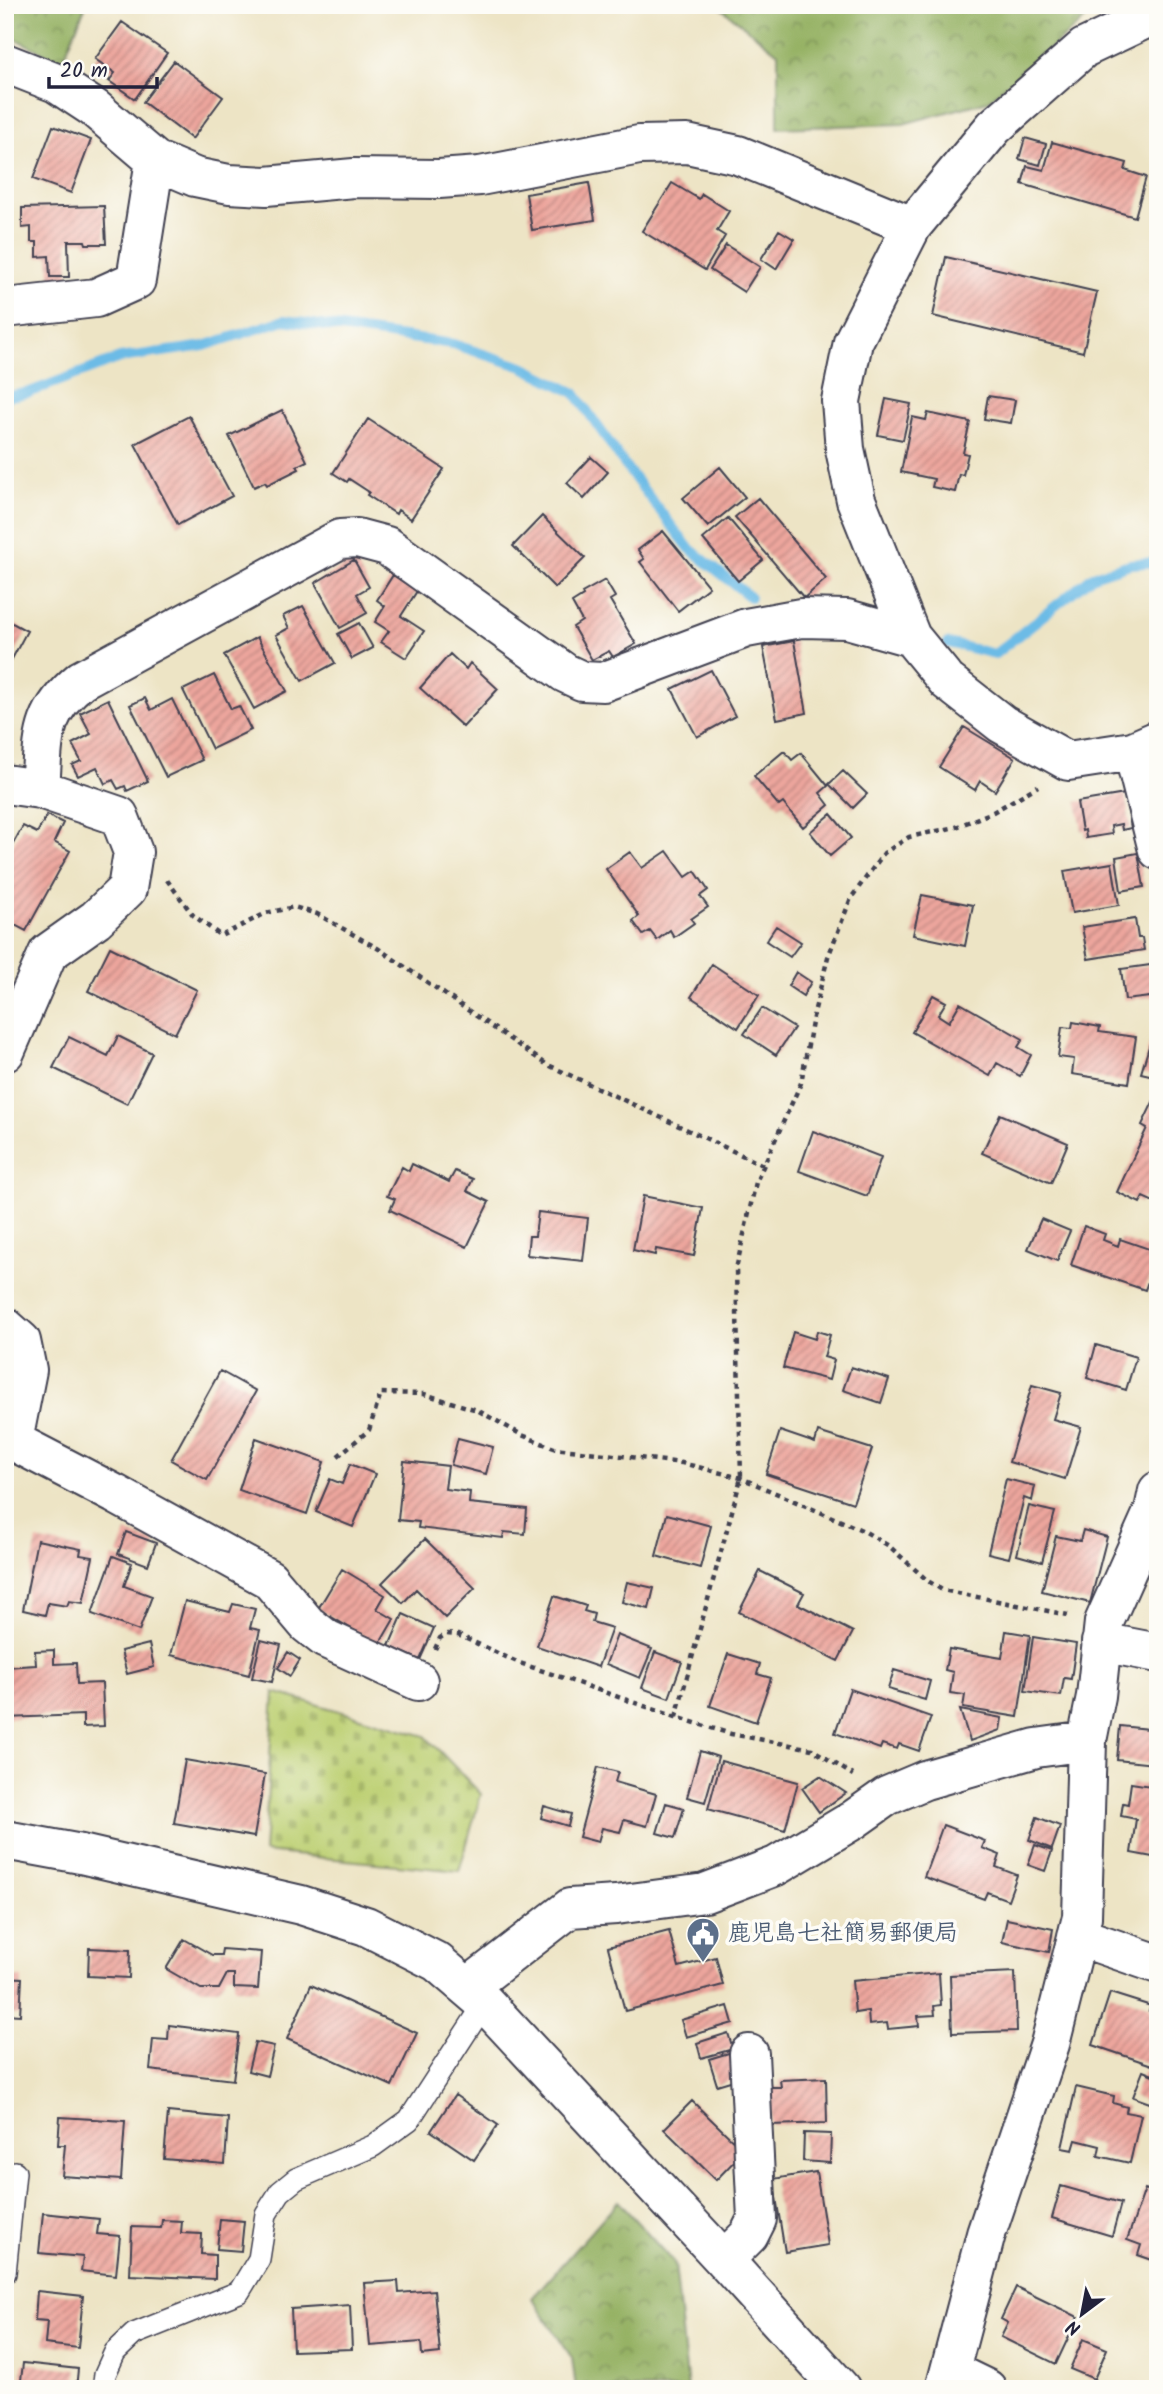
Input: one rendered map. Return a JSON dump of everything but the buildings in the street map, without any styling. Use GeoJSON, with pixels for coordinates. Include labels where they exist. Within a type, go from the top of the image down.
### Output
{"type":"FeatureCollection","features":[{"type":"Feature","properties":{"kind":"street"},"geometry":{"type":"LineString","coordinates":[[1158,13],[1084,48],[995,127],[912,226],[853,342],[841,401],[845,449],[856,500],[911,637],[947,681],[1002,724],[1068,761],[1145,745],[1158,850]]}},
{"type":"Feature","properties":{"kind":"street"},"geometry":{"type":"LineString","coordinates":[[5,63],[56,83],[94,108],[155,160],[195,177],[229,184],[266,186],[354,178],[439,179],[480,176],[639,145],[687,144],[738,155],[912,226]]}},
{"type":"Feature","properties":{"kind":"street"},"geometry":{"type":"LineString","coordinates":[[5,308],[96,298],[136,280],[155,160]]}},
{"type":"Feature","properties":{"kind":"street"},"geometry":{"type":"LineString","coordinates":[[5,1052],[48,953],[96,919],[127,889],[133,852],[119,816],[23,786],[51,712],[81,680],[340,539],[357,538],[387,545],[565,673],[582,681],[603,682],[746,628],[801,618],[847,619],[911,637]]}},
{"type":"Feature","properties":{"kind":"street"},"geometry":{"type":"LineString","coordinates":[[5,1327],[21,1341],[27,1370],[13,1441],[269,1579],[307,1624],[326,1639],[418,1681]]}},
{"type":"Feature","properties":{"kind":"street"},"geometry":{"type":"LineString","coordinates":[[987,2389],[947,2380],[986,2234],[1050,2044],[1082,1917],[1087,1741],[1096,1696],[1103,1632],[1154,1510],[1158,1491]]}},
{"type":"Feature","properties":{"kind":"street"},"geometry":{"type":"LineString","coordinates":[[1103,1632],[1158,1653]]}},
{"type":"Feature","properties":{"kind":"street"},"geometry":{"type":"LineString","coordinates":[[477,1995],[570,1908],[705,1893],[776,1866],[853,1820],[887,1796],[925,1780],[1035,1748],[1087,1741]]}},
{"type":"Feature","properties":{"kind":"street"},"geometry":{"type":"LineString","coordinates":[[5,1840],[81,1854],[301,1905],[366,1926],[437,1962],[477,1995],[841,2389]]}},
{"type":"Feature","properties":{"kind":"street"},"geometry":{"type":"LineString","coordinates":[[1077,1936],[1158,1964]]}},
{"type":"Feature","properties":{"kind":"street"},"geometry":{"type":"LineString","coordinates":[[724,2260],[749,2235],[757,2219],[749,2054]]}},
{"type":"Feature","properties":{"kind":"lane"},"geometry":{"type":"LineString","coordinates":[[103,2389],[105,2374],[116,2352],[134,2334],[239,2292],[259,2259],[266,2214],[280,2192],[296,2179],[373,2146],[409,2120],[477,1995]]}},
{"type":"Feature","properties":{"kind":"lane"},"geometry":{"type":"LineString","coordinates":[[5,2273],[16,2172]]}},
{"type":"Feature","properties":{"kind":"path"},"geometry":{"type":"LineString","coordinates":[[676,1717],[741,1478],[736,1269],[756,1182],[801,1083],[828,957],[846,910],[851,898],[884,853],[909,837],[956,827],[993,812],[1045,782],[1068,761]]}},
{"type":"Feature","properties":{"kind":"path"},"geometry":{"type":"LineString","coordinates":[[164,876],[193,915],[221,936],[266,913],[294,907],[317,914],[379,949],[546,1065],[763,1165]]}},
{"type":"Feature","properties":{"kind":"path"},"geometry":{"type":"LineString","coordinates":[[338,1456],[369,1430],[381,1393],[424,1394],[477,1410],[522,1436],[554,1448],[682,1463],[741,1478],[864,1531],[889,1546],[942,1590],[1103,1632]]}},
{"type":"Feature","properties":{"kind":"path"},"geometry":{"type":"LineString","coordinates":[[418,1681],[440,1638],[447,1634],[458,1635],[517,1662],[676,1717],[731,1734],[812,1749],[887,1796]]}},
{"type":"Feature","properties":{"kind":"green space"},"geometry":{"type":"Polygon","coordinates":[[[5,5],[86,5],[62,62],[5,34],[5,5]]]}},
{"type":"Feature","properties":{"kind":"green space"},"geometry":{"type":"Polygon","coordinates":[[[717,5],[1102,5],[988,101],[903,124],[778,128],[778,53],[717,5]]]}},
{"type":"Feature","properties":{"kind":"green space"},"geometry":{"type":"Polygon","coordinates":[[[274,1692],[425,1736],[481,1794],[459,1871],[264,1852],[274,1692]]]}},
{"type":"Feature","properties":{"kind":"green space"},"geometry":{"type":"Polygon","coordinates":[[[618,2201],[675,2264],[688,2389],[576,2389],[572,2358],[532,2298],[618,2201]]]}},
{"type":"Feature","properties":{"kind":"waterway"},"geometry":{"type":"LineString","coordinates":[[5,397],[30,392],[120,358],[204,346],[284,320],[453,344],[523,367],[575,393],[626,467],[689,548],[750,597]]}},
{"type":"Feature","properties":{"kind":"waterway"},"geometry":{"type":"LineString","coordinates":[[948,643],[995,654],[1093,576],[1130,564],[1158,562]]}},
{"type":"Feature","properties":{"kind":"place","name":"鹿児島七社簡易郵便局"},"geometry":{"type":"Point","coordinates":[703,1964]}}]}
